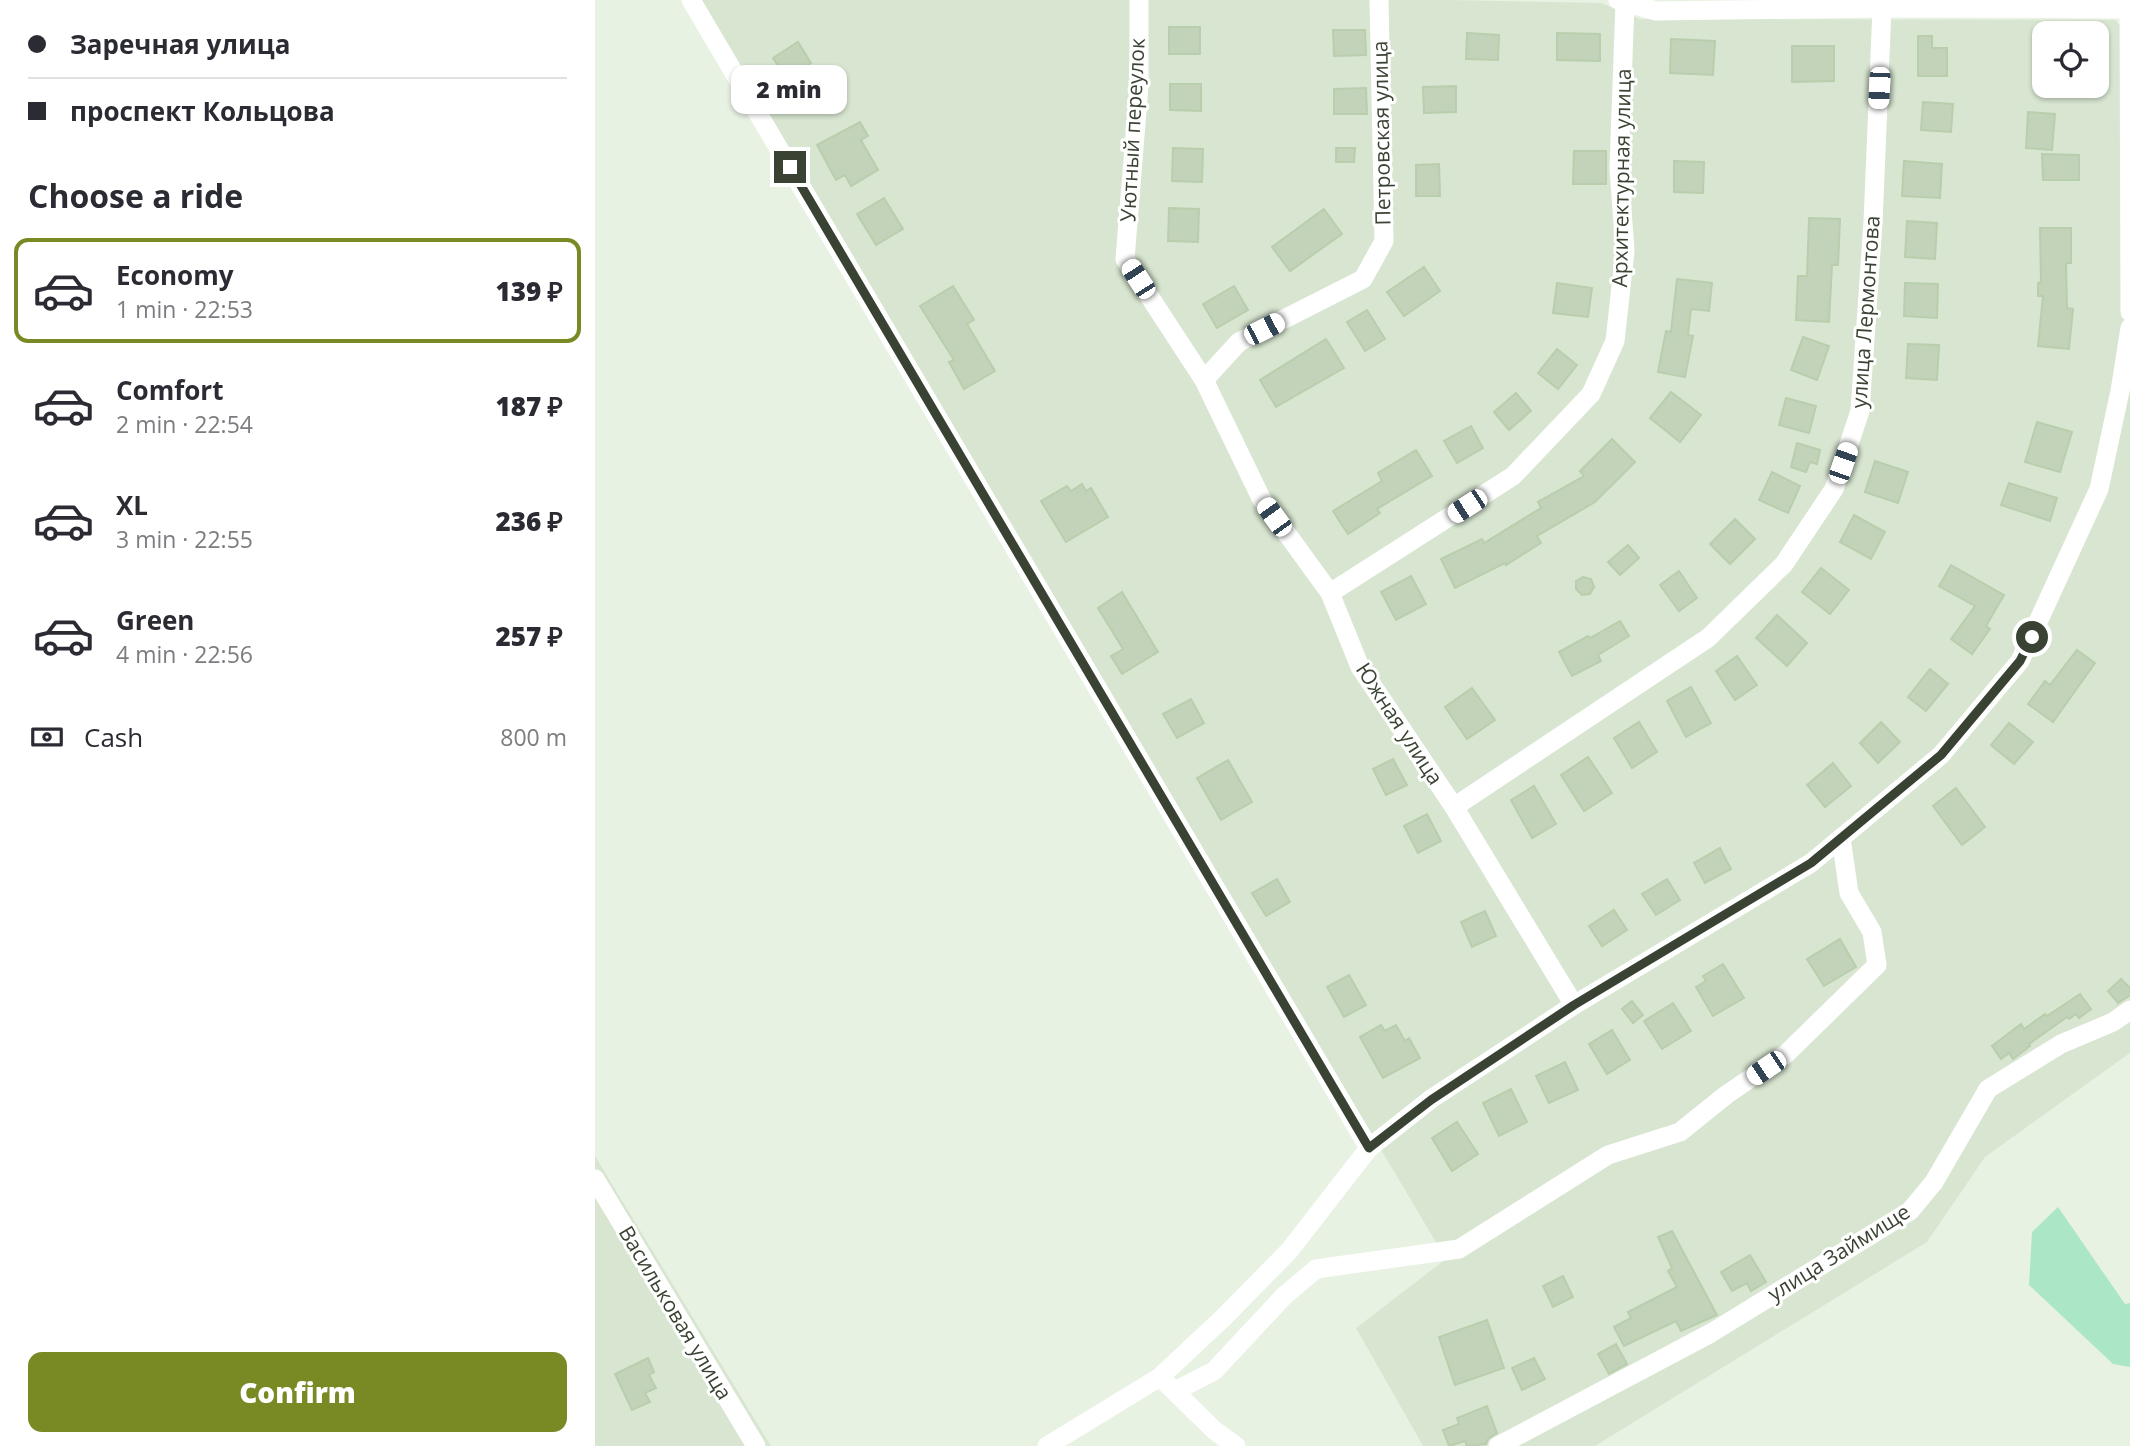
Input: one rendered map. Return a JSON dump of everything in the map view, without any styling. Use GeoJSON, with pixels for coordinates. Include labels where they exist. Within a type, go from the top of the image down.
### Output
{"type":"FeatureCollection","features":[{"type":"Feature","properties":{"kind":"street"},"geometry":{"type":"LineString","coordinates":[[691,0],[1369,1148]]}},
{"type":"Feature","properties":{"kind":"street","name":"Уютный переулок"},"geometry":{"type":"LineString","coordinates":[[1125,259],[1139,86],[1139,0]]}},
{"type":"Feature","properties":{"kind":"street","name":"Петровская улица"},"geometry":{"type":"LineString","coordinates":[[1204,380],[1239,342],[1363,279],[1384,241],[1379,0]]}},
{"type":"Feature","properties":{"kind":"street"},"geometry":{"type":"LineString","coordinates":[[2129,0],[2130,312]]}},
{"type":"Feature","properties":{"kind":"street"},"geometry":{"type":"LineString","coordinates":[[1622,2],[1656,11],[2129,9]]}},
{"type":"Feature","properties":{"kind":"street","name":"Архитектурная улица"},"geometry":{"type":"LineString","coordinates":[[1330,593],[1513,476],[1591,394],[1615,341],[1625,251],[1619,168],[1622,2]]}},
{"type":"Feature","properties":{"kind":"street","name":"улица Лермонтова"},"geometry":{"type":"LineString","coordinates":[[1454,807],[1708,638],[1784,564],[1834,489],[1860,411],[1873,222],[1882,8]]}},
{"type":"Feature","properties":{"kind":"street","name":"Южная улица"},"geometry":{"type":"LineString","coordinates":[[1125,259],[1204,380],[1261,498],[1330,593],[1360,667],[1454,807],[1574,1005]]}},
{"type":"Feature","properties":{"kind":"street"},"geometry":{"type":"LineString","coordinates":[[1167,1384],[1223,1318],[1289,1251],[1369,1148],[1431,1100],[1574,1005],[1811,863],[1941,755],[2020,661],[2099,489],[2130,328]]}},
{"type":"Feature","properties":{"kind":"street"},"geometry":{"type":"LineString","coordinates":[[1047,1446],[1167,1384],[1214,1371],[1284,1296],[1316,1269],[1459,1249],[1608,1155],[1680,1132],[1726,1095],[1786,1054],[1877,965],[1872,932],[1849,892],[1841,838]]}},
{"type":"Feature","properties":{"kind":"street","name":"улица Займище"},"geometry":{"type":"LineString","coordinates":[[1499,1446],[1711,1333],[1910,1212],[1934,1182],[1988,1089],[2061,1044],[2113,1022],[2130,1010]]}},
{"type":"Feature","properties":{"kind":"street","name":"Васильковая улица"},"geometry":{"type":"LineString","coordinates":[[595,1179],[756,1446]]}},
{"type":"Feature","properties":{"kind":"street"},"geometry":{"type":"LineString","coordinates":[[1167,1384],[1214,1430],[1236,1446]]}},
{"type":"Feature","properties":{"kind":"shaded area"},"geometry":{"type":"Polygon","coordinates":[[[697,0],[1450,0],[1601,3],[1640,19],[2115,20],[2130,35],[2130,1053],[1985,1157],[1927,1242],[1595,1446],[1423,1446],[1356,1328],[1446,1259],[697,0]]]}},
{"type":"Feature","properties":{"kind":"shaded area"},"geometry":{"type":"Polygon","coordinates":[[[595,1156],[771,1446],[595,1446],[595,1156]]]}},
{"type":"Feature","properties":{"kind":"green space"},"geometry":{"type":"Polygon","coordinates":[[[2058,1207],[2125,1304],[2130,1303],[2130,1367],[2113,1364],[2029,1285],[2032,1232],[2058,1207]]]}},
{"type":"Feature","properties":{"kind":"building"},"geometry":{"type":"Polygon","coordinates":[[[1169,27],[1200,27],[1200,54],[1169,54],[1169,27]]]}},
{"type":"Feature","properties":{"kind":"building"},"geometry":{"type":"Polygon","coordinates":[[[1333,30],[1365,30],[1366,55],[1334,56],[1333,30]]]}},
{"type":"Feature","properties":{"kind":"building"},"geometry":{"type":"Polygon","coordinates":[[[1467,33],[1499,35],[1498,60],[1466,59],[1467,33]]]}},
{"type":"Feature","properties":{"kind":"building"},"geometry":{"type":"Polygon","coordinates":[[[1557,33],[1600,34],[1600,61],[1557,60],[1557,33]]]}},
{"type":"Feature","properties":{"kind":"building"},"geometry":{"type":"Polygon","coordinates":[[[1918,36],[1932,36],[1932,48],[1947,48],[1947,76],[1918,76],[1918,36]]]}},
{"type":"Feature","properties":{"kind":"building"},"geometry":{"type":"Polygon","coordinates":[[[1671,39],[1715,41],[1713,75],[1670,73],[1671,39]]]}},
{"type":"Feature","properties":{"kind":"building"},"geometry":{"type":"Polygon","coordinates":[[[798,42],[811,63],[787,79],[773,58],[798,42]]]}},
{"type":"Feature","properties":{"kind":"building"},"geometry":{"type":"Polygon","coordinates":[[[1792,46],[1834,46],[1834,81],[1792,82],[1792,46]]]}},
{"type":"Feature","properties":{"kind":"building"},"geometry":{"type":"Polygon","coordinates":[[[1170,84],[1201,84],[1201,111],[1170,110],[1170,84]]]}},
{"type":"Feature","properties":{"kind":"building"},"geometry":{"type":"Polygon","coordinates":[[[1456,86],[1456,112],[1424,113],[1423,87],[1456,86]]]}},
{"type":"Feature","properties":{"kind":"building"},"geometry":{"type":"Polygon","coordinates":[[[1366,88],[1367,114],[1334,114],[1334,89],[1366,88]]]}},
{"type":"Feature","properties":{"kind":"building"},"geometry":{"type":"Polygon","coordinates":[[[1923,102],[1953,104],[1951,132],[1921,130],[1923,102]]]}},
{"type":"Feature","properties":{"kind":"building"},"geometry":{"type":"Polygon","coordinates":[[[2028,112],[2055,114],[2052,150],[2026,148],[2028,112]]]}},
{"type":"Feature","properties":{"kind":"building"},"geometry":{"type":"Polygon","coordinates":[[[860,122],[868,136],[861,140],[878,170],[851,186],[845,175],[836,180],[817,145],[860,122]]]}},
{"type":"Feature","properties":{"kind":"building"},"geometry":{"type":"Polygon","coordinates":[[[1173,148],[1203,149],[1202,182],[1172,181],[1173,148]]]}},
{"type":"Feature","properties":{"kind":"building"},"geometry":{"type":"Polygon","coordinates":[[[1336,148],[1355,148],[1354,162],[1336,162],[1336,148]]]}},
{"type":"Feature","properties":{"kind":"building"},"geometry":{"type":"Polygon","coordinates":[[[1574,151],[1606,151],[1606,184],[1573,184],[1574,151]]]}},
{"type":"Feature","properties":{"kind":"building"},"geometry":{"type":"Polygon","coordinates":[[[2042,154],[2079,155],[2079,180],[2043,180],[2042,154]]]}},
{"type":"Feature","properties":{"kind":"building"},"geometry":{"type":"Polygon","coordinates":[[[1674,161],[1704,162],[1703,193],[1674,192],[1674,161]]]}},
{"type":"Feature","properties":{"kind":"building"},"geometry":{"type":"Polygon","coordinates":[[[1904,161],[1942,164],[1940,198],[1902,196],[1904,161]]]}},
{"type":"Feature","properties":{"kind":"building"},"geometry":{"type":"Polygon","coordinates":[[[1439,164],[1440,196],[1416,196],[1416,165],[1439,164]]]}},
{"type":"Feature","properties":{"kind":"building"},"geometry":{"type":"Polygon","coordinates":[[[884,198],[903,229],[876,245],[857,214],[884,198]]]}},
{"type":"Feature","properties":{"kind":"building"},"geometry":{"type":"Polygon","coordinates":[[[1169,208],[1199,209],[1198,242],[1168,241],[1169,208]]]}},
{"type":"Feature","properties":{"kind":"building"},"geometry":{"type":"Polygon","coordinates":[[[1324,209],[1342,234],[1290,271],[1272,247],[1324,209]]]}},
{"type":"Feature","properties":{"kind":"building"},"geometry":{"type":"Polygon","coordinates":[[[1809,218],[1840,219],[1838,265],[1832,265],[1829,322],[1796,320],[1798,276],[1807,276],[1809,218]]]}},
{"type":"Feature","properties":{"kind":"building"},"geometry":{"type":"Polygon","coordinates":[[[1907,221],[1937,223],[1935,259],[1905,257],[1907,221]]]}},
{"type":"Feature","properties":{"kind":"building"},"geometry":{"type":"Polygon","coordinates":[[[2040,228],[2071,228],[2071,263],[2066,263],[2067,308],[2073,309],[2069,349],[2038,346],[2043,296],[2038,296],[2038,283],[2041,282],[2040,228]]]}},
{"type":"Feature","properties":{"kind":"building"},"geometry":{"type":"Polygon","coordinates":[[[1424,267],[1440,291],[1404,316],[1387,292],[1424,267]]]}},
{"type":"Feature","properties":{"kind":"building"},"geometry":{"type":"Polygon","coordinates":[[[1677,279],[1712,283],[1709,311],[1691,309],[1688,335],[1693,336],[1685,377],[1658,372],[1666,331],[1671,332],[1677,279]]]}},
{"type":"Feature","properties":{"kind":"building"},"geometry":{"type":"Polygon","coordinates":[[[1557,283],[1592,288],[1588,317],[1553,313],[1557,283]]]}},
{"type":"Feature","properties":{"kind":"building"},"geometry":{"type":"Polygon","coordinates":[[[1905,283],[1938,284],[1937,318],[1904,316],[1905,283]]]}},
{"type":"Feature","properties":{"kind":"building"},"geometry":{"type":"Polygon","coordinates":[[[953,286],[974,320],[967,324],[995,371],[964,389],[949,362],[954,360],[920,306],[953,286]]]}},
{"type":"Feature","properties":{"kind":"building"},"geometry":{"type":"Polygon","coordinates":[[[1234,286],[1248,310],[1217,328],[1203,304],[1234,286]]]}},
{"type":"Feature","properties":{"kind":"building"},"geometry":{"type":"Polygon","coordinates":[[[1367,310],[1385,339],[1365,351],[1347,322],[1367,310]]]}},
{"type":"Feature","properties":{"kind":"building"},"geometry":{"type":"Polygon","coordinates":[[[1803,337],[1829,346],[1817,380],[1791,370],[1803,337]]]}},
{"type":"Feature","properties":{"kind":"building"},"geometry":{"type":"Polygon","coordinates":[[[1326,339],[1344,368],[1276,407],[1260,380],[1326,339]]]}},
{"type":"Feature","properties":{"kind":"building"},"geometry":{"type":"Polygon","coordinates":[[[1908,344],[1939,345],[1937,380],[1906,378],[1908,344]]]}},
{"type":"Feature","properties":{"kind":"building"},"geometry":{"type":"Polygon","coordinates":[[[1557,349],[1577,365],[1558,389],[1538,373],[1557,349]]]}},
{"type":"Feature","properties":{"kind":"building"},"geometry":{"type":"Polygon","coordinates":[[[1671,392],[1701,415],[1680,442],[1650,418],[1671,392]]]}},
{"type":"Feature","properties":{"kind":"building"},"geometry":{"type":"Polygon","coordinates":[[[1516,393],[1531,411],[1509,430],[1494,412],[1516,393]]]}},
{"type":"Feature","properties":{"kind":"building"},"geometry":{"type":"Polygon","coordinates":[[[1786,398],[1816,406],[1809,433],[1779,425],[1786,398]]]}},
{"type":"Feature","properties":{"kind":"building"},"geometry":{"type":"Polygon","coordinates":[[[2037,422],[2072,432],[2060,472],[2025,462],[2037,422]]]}},
{"type":"Feature","properties":{"kind":"building"},"geometry":{"type":"Polygon","coordinates":[[[1471,426],[1483,448],[1457,463],[1444,441],[1471,426]]]}},
{"type":"Feature","properties":{"kind":"building"},"geometry":{"type":"Polygon","coordinates":[[[1612,439],[1635,462],[1595,502],[1537,536],[1541,543],[1506,565],[1505,563],[1455,588],[1441,559],[1482,539],[1484,543],[1541,508],[1538,502],[1584,476],[1580,471],[1612,439]]]}},
{"type":"Feature","properties":{"kind":"building"},"geometry":{"type":"Polygon","coordinates":[[[1797,443],[1820,450],[1817,464],[1810,462],[1806,472],[1791,467],[1797,443]]]}},
{"type":"Feature","properties":{"kind":"building"},"geometry":{"type":"Polygon","coordinates":[[[1416,450],[1432,476],[1377,509],[1380,513],[1348,534],[1333,511],[1382,481],[1378,473],[1416,450]]]}},
{"type":"Feature","properties":{"kind":"building"},"geometry":{"type":"Polygon","coordinates":[[[1875,461],[1908,472],[1898,503],[1865,492],[1875,461]]]}},
{"type":"Feature","properties":{"kind":"building"},"geometry":{"type":"Polygon","coordinates":[[[1772,472],[1800,486],[1788,513],[1759,500],[1772,472]]]}},
{"type":"Feature","properties":{"kind":"building"},"geometry":{"type":"Polygon","coordinates":[[[2009,483],[2057,498],[2050,521],[2001,505],[2009,483]]]}},
{"type":"Feature","properties":{"kind":"building"},"geometry":{"type":"Polygon","coordinates":[[[1082,484],[1086,491],[1091,488],[1108,517],[1066,542],[1041,501],[1067,486],[1071,491],[1082,484]]]}},
{"type":"Feature","properties":{"kind":"building"},"geometry":{"type":"Polygon","coordinates":[[[1854,515],[1885,532],[1871,559],[1840,542],[1854,515]]]}},
{"type":"Feature","properties":{"kind":"building"},"geometry":{"type":"Polygon","coordinates":[[[1735,519],[1755,539],[1730,564],[1710,544],[1735,519]]]}},
{"type":"Feature","properties":{"kind":"building"},"geometry":{"type":"Polygon","coordinates":[[[1628,545],[1639,558],[1620,575],[1608,562],[1628,545]]]}},
{"type":"Feature","properties":{"kind":"building"},"geometry":{"type":"Polygon","coordinates":[[[1951,565],[2004,595],[1986,626],[1990,629],[1972,654],[1951,639],[1975,606],[1939,586],[1951,565]]]}},
{"type":"Feature","properties":{"kind":"building"},"geometry":{"type":"Polygon","coordinates":[[[1821,568],[1849,590],[1830,614],[1802,592],[1821,568]]]}},
{"type":"Feature","properties":{"kind":"building"},"geometry":{"type":"Polygon","coordinates":[[[1679,571],[1697,598],[1679,611],[1660,585],[1679,571]]]}},
{"type":"Feature","properties":{"kind":"building"},"geometry":{"type":"Polygon","coordinates":[[[1411,576],[1426,604],[1396,620],[1381,592],[1411,576]]]}},
{"type":"Feature","properties":{"kind":"building"},"geometry":{"type":"Polygon","coordinates":[[[1583,577],[1591,579],[1594,587],[1590,594],[1582,595],[1576,589],[1576,581],[1583,577]]]}},
{"type":"Feature","properties":{"kind":"building"},"geometry":{"type":"Polygon","coordinates":[[[1122,592],[1158,652],[1122,674],[1111,656],[1123,649],[1098,608],[1122,592]]]}},
{"type":"Feature","properties":{"kind":"building"},"geometry":{"type":"Polygon","coordinates":[[[1777,615],[1807,643],[1787,666],[1756,638],[1777,615]]]}},
{"type":"Feature","properties":{"kind":"building"},"geometry":{"type":"Polygon","coordinates":[[[1620,621],[1629,636],[1598,655],[1601,661],[1572,676],[1559,652],[1620,621]]]}},
{"type":"Feature","properties":{"kind":"building"},"geometry":{"type":"Polygon","coordinates":[[[2077,650],[2095,663],[2053,722],[2028,704],[2045,681],[2050,685],[2077,650]]]}},
{"type":"Feature","properties":{"kind":"building"},"geometry":{"type":"Polygon","coordinates":[[[1737,656],[1757,685],[1735,700],[1716,671],[1737,656]]]}},
{"type":"Feature","properties":{"kind":"building"},"geometry":{"type":"Polygon","coordinates":[[[1930,669],[1948,684],[1926,711],[1908,697],[1930,669]]]}},
{"type":"Feature","properties":{"kind":"building"},"geometry":{"type":"Polygon","coordinates":[[[1691,687],[1711,723],[1686,737],[1667,701],[1691,687]]]}},
{"type":"Feature","properties":{"kind":"building"},"geometry":{"type":"Polygon","coordinates":[[[1472,688],[1495,720],[1467,739],[1445,707],[1472,688]]]}},
{"type":"Feature","properties":{"kind":"building"},"geometry":{"type":"Polygon","coordinates":[[[1191,699],[1204,723],[1177,738],[1163,714],[1191,699]]]}},
{"type":"Feature","properties":{"kind":"building"},"geometry":{"type":"Polygon","coordinates":[[[1639,722],[1657,752],[1632,768],[1614,738],[1639,722]]]}},
{"type":"Feature","properties":{"kind":"building"},"geometry":{"type":"Polygon","coordinates":[[[1881,722],[1900,742],[1878,763],[1860,743],[1881,722]]]}},
{"type":"Feature","properties":{"kind":"building"},"geometry":{"type":"Polygon","coordinates":[[[2009,723],[2033,742],[2014,764],[1991,745],[2009,723]]]}},
{"type":"Feature","properties":{"kind":"building"},"geometry":{"type":"Polygon","coordinates":[[[1588,757],[1612,793],[1584,811],[1561,775],[1588,757]]]}},
{"type":"Feature","properties":{"kind":"building"},"geometry":{"type":"Polygon","coordinates":[[[1393,759],[1407,785],[1386,795],[1373,769],[1393,759]]]}},
{"type":"Feature","properties":{"kind":"building"},"geometry":{"type":"Polygon","coordinates":[[[1228,760],[1252,802],[1221,820],[1197,778],[1228,760]]]}},
{"type":"Feature","properties":{"kind":"building"},"geometry":{"type":"Polygon","coordinates":[[[1833,763],[1851,786],[1825,807],[1807,785],[1833,763]]]}},
{"type":"Feature","properties":{"kind":"building"},"geometry":{"type":"Polygon","coordinates":[[[1534,786],[1556,824],[1532,838],[1511,800],[1534,786]]]}},
{"type":"Feature","properties":{"kind":"building"},"geometry":{"type":"Polygon","coordinates":[[[1956,788],[1985,827],[1962,845],[1933,806],[1956,788]]]}},
{"type":"Feature","properties":{"kind":"building"},"geometry":{"type":"Polygon","coordinates":[[[1427,814],[1441,841],[1418,853],[1404,826],[1427,814]]]}},
{"type":"Feature","properties":{"kind":"building"},"geometry":{"type":"Polygon","coordinates":[[[1720,848],[1731,869],[1705,883],[1694,863],[1720,848]]]}},
{"type":"Feature","properties":{"kind":"building"},"geometry":{"type":"Polygon","coordinates":[[[1277,879],[1290,902],[1266,916],[1252,893],[1277,879]]]}},
{"type":"Feature","properties":{"kind":"building"},"geometry":{"type":"Polygon","coordinates":[[[1667,879],[1680,900],[1656,915],[1642,894],[1667,879]]]}},
{"type":"Feature","properties":{"kind":"building"},"geometry":{"type":"Polygon","coordinates":[[[1614,910],[1627,930],[1602,946],[1589,926],[1614,910]]]}},
{"type":"Feature","properties":{"kind":"building"},"geometry":{"type":"Polygon","coordinates":[[[1485,911],[1496,936],[1472,947],[1461,922],[1485,911]]]}},
{"type":"Feature","properties":{"kind":"building"},"geometry":{"type":"Polygon","coordinates":[[[1840,939],[1856,967],[1824,986],[1807,959],[1840,939]]]}},
{"type":"Feature","properties":{"kind":"building"},"geometry":{"type":"Polygon","coordinates":[[[1723,964],[1744,998],[1713,1016],[1696,987],[1706,981],[1703,976],[1723,964]]]}},
{"type":"Feature","properties":{"kind":"building"},"geometry":{"type":"Polygon","coordinates":[[[1349,975],[1366,1005],[1344,1017],[1327,987],[1349,975]]]}},
{"type":"Feature","properties":{"kind":"building"},"geometry":{"type":"Polygon","coordinates":[[[2121,979],[2130,988],[2130,995],[2118,1003],[2108,991],[2121,979]]]}},
{"type":"Feature","properties":{"kind":"building"},"geometry":{"type":"Polygon","coordinates":[[[2080,994],[2091,1009],[2079,1018],[2076,1014],[2069,1019],[2067,1017],[2013,1059],[2009,1053],[2001,1059],[1992,1046],[2021,1024],[2024,1029],[2080,994]]]}},
{"type":"Feature","properties":{"kind":"building"},"geometry":{"type":"Polygon","coordinates":[[[1632,1001],[1643,1015],[1633,1023],[1622,1009],[1632,1001]]]}},
{"type":"Feature","properties":{"kind":"building"},"geometry":{"type":"Polygon","coordinates":[[[1673,1003],[1691,1031],[1662,1049],[1644,1021],[1673,1003]]]}},
{"type":"Feature","properties":{"kind":"building"},"geometry":{"type":"Polygon","coordinates":[[[1381,1025],[1385,1031],[1396,1025],[1405,1041],[1409,1038],[1420,1058],[1383,1078],[1360,1037],[1381,1025]]]}},
{"type":"Feature","properties":{"kind":"building"},"geometry":{"type":"Polygon","coordinates":[[[1612,1030],[1630,1060],[1607,1074],[1589,1044],[1612,1030]]]}},
{"type":"Feature","properties":{"kind":"building"},"geometry":{"type":"Polygon","coordinates":[[[1565,1062],[1578,1090],[1549,1103],[1536,1076],[1565,1062]]]}},
{"type":"Feature","properties":{"kind":"building"},"geometry":{"type":"Polygon","coordinates":[[[1511,1089],[1527,1122],[1499,1136],[1483,1103],[1511,1089]]]}},
{"type":"Feature","properties":{"kind":"building"},"geometry":{"type":"Polygon","coordinates":[[[1457,1122],[1478,1154],[1452,1171],[1432,1138],[1457,1122]]]}},
{"type":"Feature","properties":{"kind":"building"},"geometry":{"type":"Polygon","coordinates":[[[1672,1231],[1717,1315],[1681,1331],[1676,1321],[1624,1346],[1614,1327],[1631,1318],[1628,1312],[1677,1287],[1668,1271],[1672,1268],[1658,1237],[1672,1231]]]}},
{"type":"Feature","properties":{"kind":"building"},"geometry":{"type":"Polygon","coordinates":[[[1750,1255],[1766,1282],[1751,1291],[1747,1283],[1732,1291],[1721,1272],[1750,1255]]]}},
{"type":"Feature","properties":{"kind":"building"},"geometry":{"type":"Polygon","coordinates":[[[1563,1276],[1573,1297],[1553,1307],[1543,1286],[1563,1276]]]}},
{"type":"Feature","properties":{"kind":"building"},"geometry":{"type":"Polygon","coordinates":[[[1487,1320],[1504,1368],[1455,1385],[1439,1337],[1487,1320]]]}},
{"type":"Feature","properties":{"kind":"building"},"geometry":{"type":"Polygon","coordinates":[[[1616,1344],[1627,1364],[1609,1374],[1598,1354],[1616,1344]]]}},
{"type":"Feature","properties":{"kind":"building"},"geometry":{"type":"Polygon","coordinates":[[[648,1358],[654,1372],[649,1375],[656,1388],[645,1393],[650,1402],[632,1410],[615,1374],[648,1358]]]}},
{"type":"Feature","properties":{"kind":"building"},"geometry":{"type":"Polygon","coordinates":[[[1534,1358],[1545,1379],[1522,1390],[1512,1368],[1534,1358]]]}},
{"type":"Feature","properties":{"kind":"building"},"geometry":{"type":"Polygon","coordinates":[[[1487,1406],[1497,1433],[1488,1439],[1486,1444],[1467,1446],[1465,1441],[1449,1446],[1443,1430],[1459,1424],[1457,1418],[1487,1406]]]}},
{"type":"Feature","properties":{"kind":"route"},"geometry":{"type":"LineString","coordinates":[[790,167],[1369,1148],[1431,1100],[1574,1005],[1811,863],[1941,755],[2020,661],[2032,637]]}}]}
